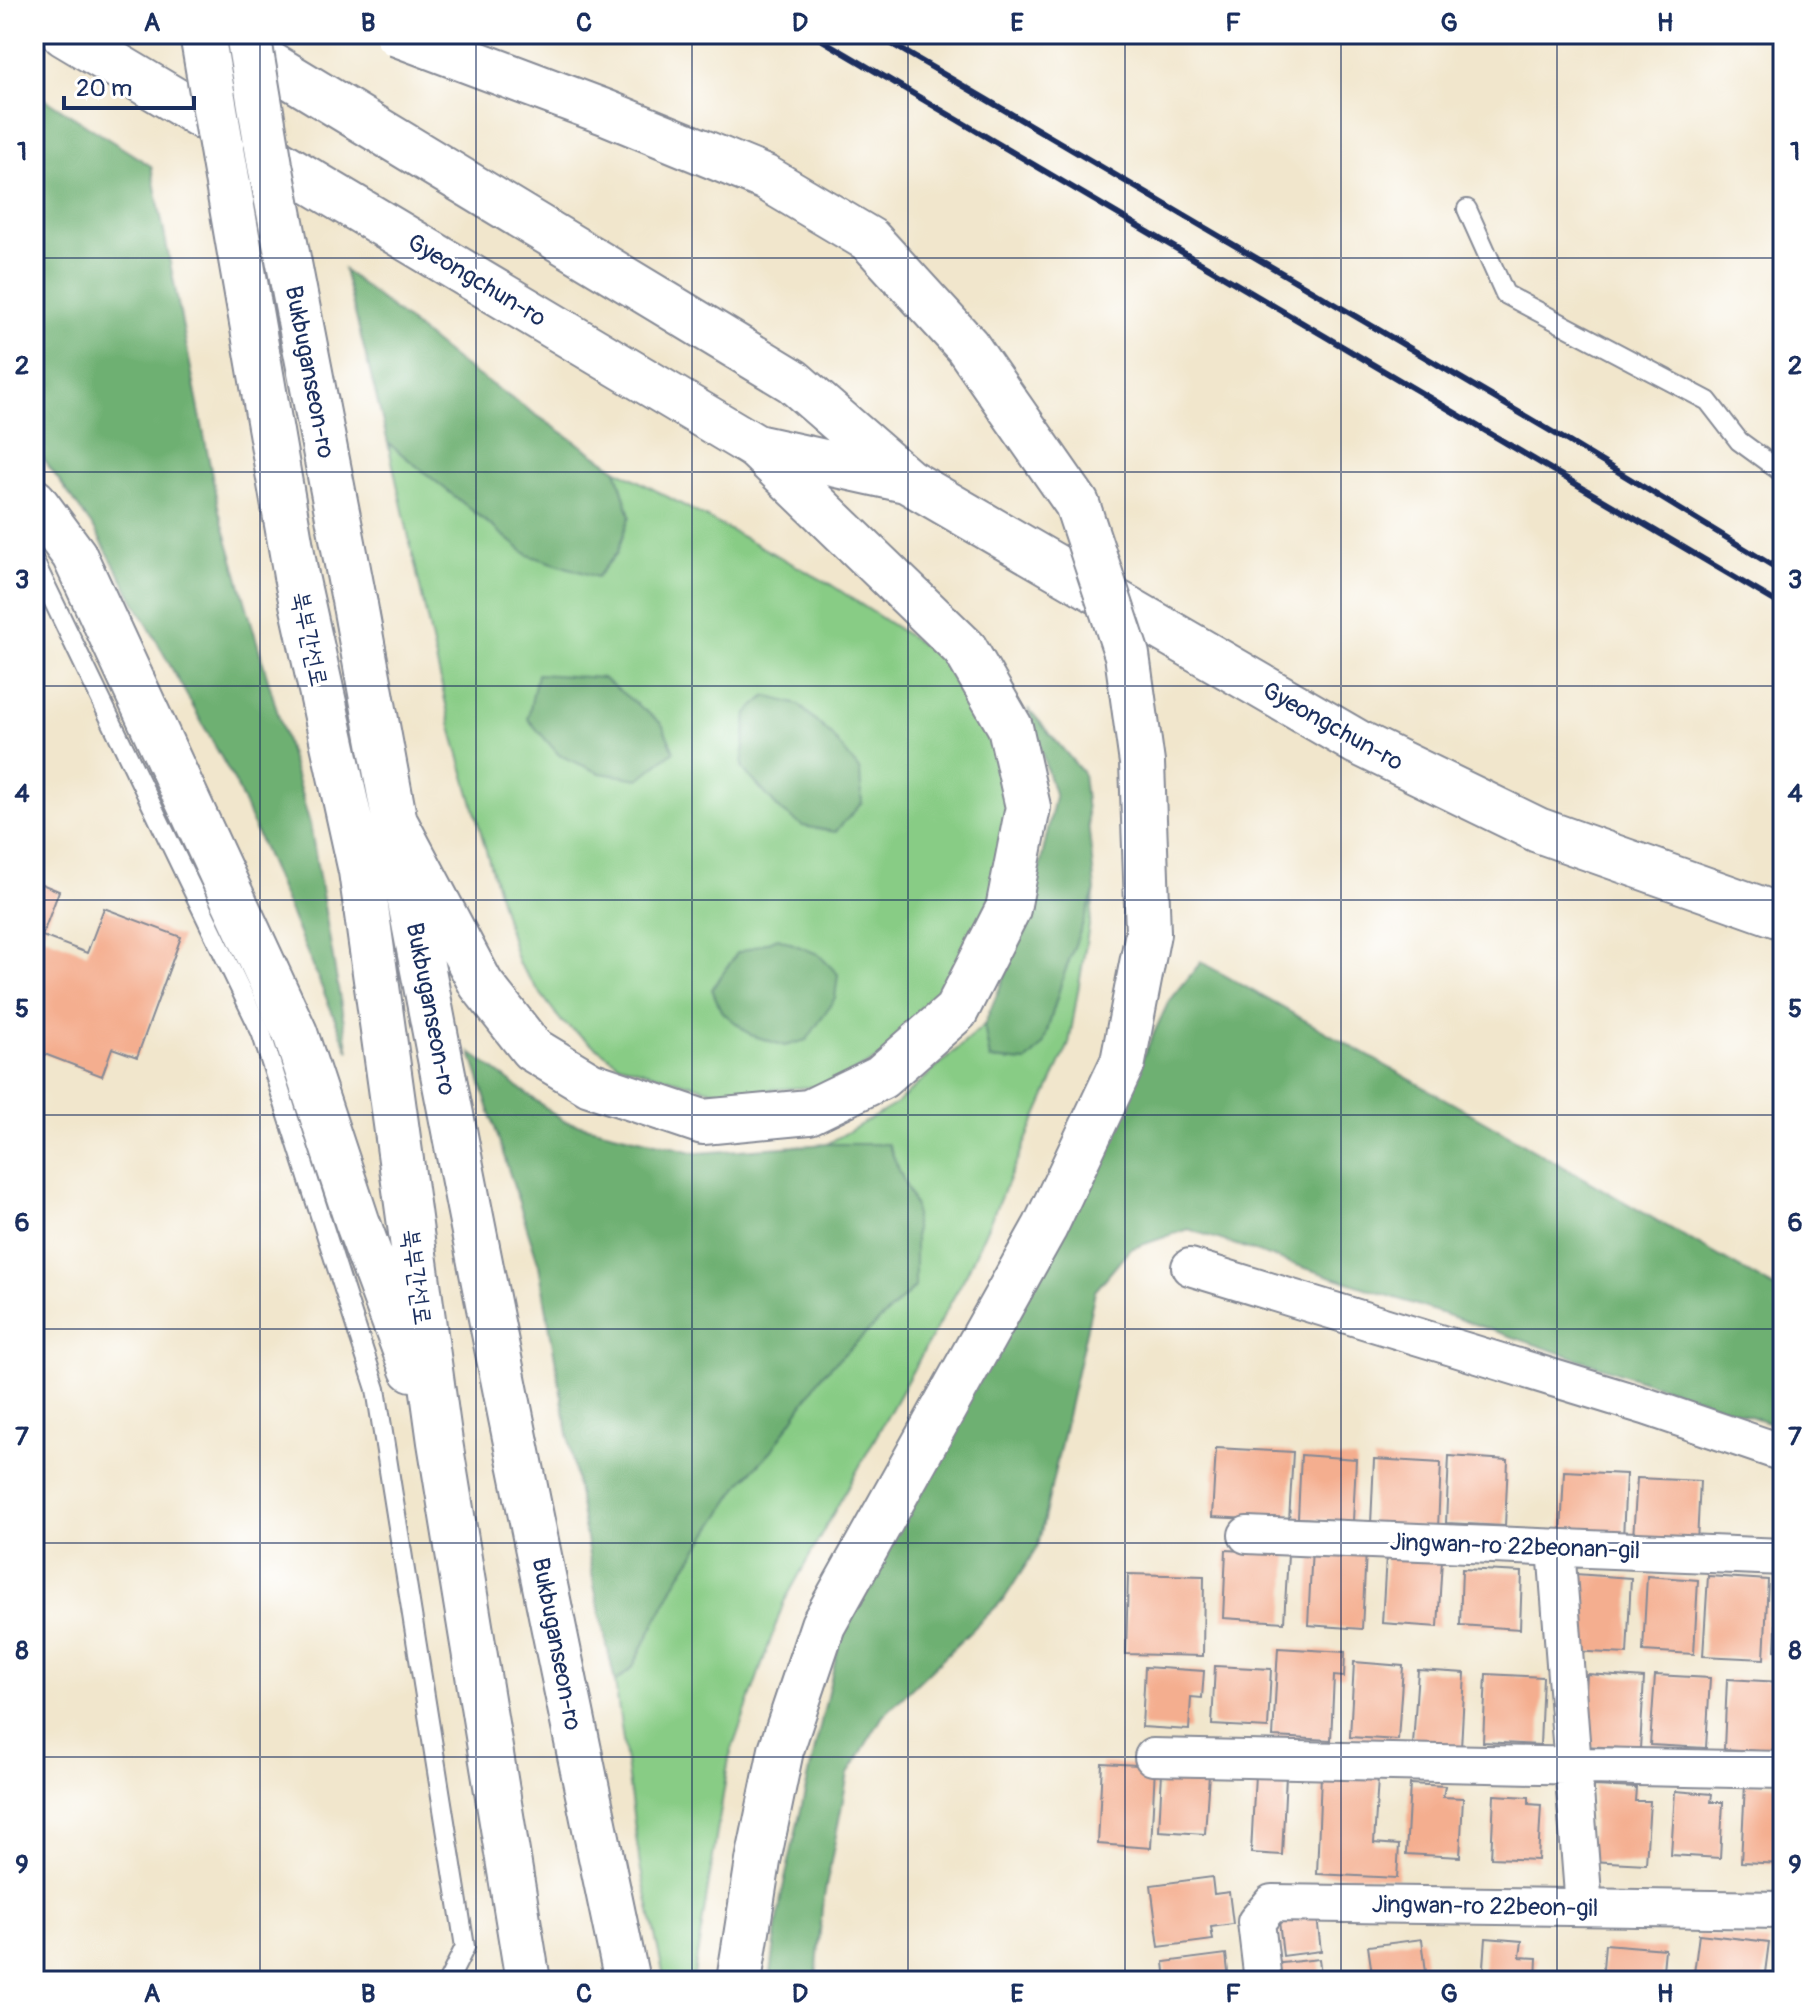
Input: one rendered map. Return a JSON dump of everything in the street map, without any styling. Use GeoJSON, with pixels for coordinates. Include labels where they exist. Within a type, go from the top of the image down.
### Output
{"type":"FeatureCollection","features":[{"type":"Feature","properties":{"kind":"main road","name":"Gyeongchun-ro"},"geometry":{"type":"LineString","coordinates":[[64,34],[756,447],[908,481]]}},
{"type":"Feature","properties":{"kind":"main road","name":"Bukbuganseon-ro"},"geometry":{"type":"LineString","coordinates":[[202,34],[296,576]]}},
{"type":"Feature","properties":{"kind":"main road","name":"Gyeongchun-ro"},"geometry":{"type":"LineString","coordinates":[[220,34],[793,381],[908,481],[1357,742],[1538,830],[1783,917]]}},
{"type":"Feature","properties":{"kind":"main road","name":"Bukbuganseon-ro"},"geometry":{"type":"LineString","coordinates":[[248,34],[394,820],[567,1696],[627,1981]]}},
{"type":"Feature","properties":{"kind":"main road"},"geometry":{"type":"LineString","coordinates":[[397,34],[605,112],[766,178],[870,240],[967,346],[1077,504],[1127,655],[1142,763],[1148,933],[1123,1062],[1045,1227],[823,1625],[781,1750],[758,1861],[739,1981]]}},
{"type":"Feature","properties":{"kind":"main road"},"geometry":{"type":"LineString","coordinates":[[394,820],[481,984],[532,1049],[590,1084],[604,1089],[703,1122],[809,1112],[881,1077],[956,1011],[1008,909],[1028,807],[1010,727],[965,649],[756,447]]}},
{"type":"Feature","properties":{"kind":"main road"},"geometry":{"type":"LineString","coordinates":[[34,501],[74,555],[295,1033],[357,1221],[440,1442]]}},
{"type":"Feature","properties":{"kind":"main road","name":"북부간선로"},"geometry":{"type":"LineString","coordinates":[[296,576],[361,871],[440,1442],[528,1981]]}},
{"type":"Feature","properties":{"kind":"street"},"geometry":{"type":"LineString","coordinates":[[1190,1267],[1645,1406],[1783,1453]]}},
{"type":"Feature","properties":{"kind":"street","name":"Jingwan-ro 22beonan-gil"},"geometry":{"type":"LineString","coordinates":[[1247,1535],[1783,1557]]}},
{"type":"Feature","properties":{"kind":"street"},"geometry":{"type":"LineString","coordinates":[[1556,1548],[1584,1907]]}},
{"type":"Feature","properties":{"kind":"street"},"geometry":{"type":"LineString","coordinates":[[1153,1757],[1783,1770]]}},
{"type":"Feature","properties":{"kind":"street","name":"Jingwan-ro 22beon-gil"},"geometry":{"type":"LineString","coordinates":[[1263,1981],[1256,1922],[1272,1903],[1783,1910]]}},
{"type":"Feature","properties":{"kind":"lane"},"geometry":{"type":"LineString","coordinates":[[1467,209],[1505,294],[1708,401],[1739,441],[1783,473]]}},
{"type":"Feature","properties":{"kind":"lane"},"geometry":{"type":"LineString","coordinates":[[34,561],[261,1032],[376,1389],[465,1947],[448,1981]]}},
{"type":"Feature","properties":{"kind":"green space"},"geometry":{"type":"Polygon","coordinates":[[[34,92],[151,166],[219,511],[310,824],[349,1052],[236,784],[95,530],[34,446],[34,92]]]}},
{"type":"Feature","properties":{"kind":"green space"},"geometry":{"type":"Polygon","coordinates":[[[344,270],[461,364],[616,469],[630,516],[617,553],[597,577],[528,555],[388,443],[344,270]]]}},
{"type":"Feature","properties":{"kind":"green space"},"geometry":{"type":"Polygon","coordinates":[[[388,443],[528,555],[630,516],[616,469],[830,584],[936,654],[989,729],[1018,812],[1003,895],[958,985],[900,1047],[827,1086],[722,1093],[619,1064],[562,1022],[518,963],[451,727],[388,443]]]}},
{"type":"Feature","properties":{"kind":"green space"},"geometry":{"type":"Polygon","coordinates":[[[537,674],[603,678],[662,724],[674,751],[639,779],[600,773],[559,755],[528,719],[537,674]]]}},
{"type":"Feature","properties":{"kind":"green space"},"geometry":{"type":"Polygon","coordinates":[[[766,696],[799,705],[832,736],[860,771],[862,803],[835,832],[803,826],[780,810],[742,768],[747,713],[766,696]]]}},
{"type":"Feature","properties":{"kind":"green space"},"geometry":{"type":"Polygon","coordinates":[[[1028,708],[1083,773],[1095,890],[1063,977],[1043,1045],[1026,1062],[990,1059],[984,1025],[1029,918],[1055,797],[1028,708]]]}},
{"type":"Feature","properties":{"kind":"green space"},"geometry":{"type":"Polygon","coordinates":[[[1095,890],[1069,1044],[967,1273],[784,1602],[729,1758],[693,1981],[665,1981],[640,1866],[615,1682],[632,1668],[677,1580],[742,1482],[772,1450],[823,1374],[915,1287],[888,1144],[827,1144],[896,1104],[984,1025],[990,1059],[1026,1062],[1043,1045],[1063,977],[1095,890]]]}},
{"type":"Feature","properties":{"kind":"green space"},"geometry":{"type":"Polygon","coordinates":[[[778,938],[818,954],[838,974],[835,998],[807,1040],[785,1046],[751,1035],[721,1011],[712,989],[737,953],[778,938]]]}},
{"type":"Feature","properties":{"kind":"green space"},"geometry":{"type":"Polygon","coordinates":[[[1201,962],[1783,1293],[1783,1427],[1188,1229],[1130,1249],[1095,1291],[1038,1546],[1004,1599],[883,1716],[848,1774],[822,1907],[816,1981],[770,1981],[781,1897],[844,1622],[1112,1123],[1168,1003],[1201,962]]]}},
{"type":"Feature","properties":{"kind":"green space"},"geometry":{"type":"Polygon","coordinates":[[[471,1053],[564,1121],[697,1153],[827,1144],[888,1144],[915,1207],[915,1287],[823,1374],[772,1450],[742,1482],[677,1580],[632,1668],[615,1682],[594,1585],[539,1265],[471,1053]]]}},
{"type":"Feature","properties":{"kind":"building"},"geometry":{"type":"Polygon","coordinates":[[[34,881],[59,891],[42,936],[87,953],[104,908],[181,937],[137,1057],[112,1048],[102,1076],[34,1050],[34,881]]]}},
{"type":"Feature","properties":{"kind":"building"},"geometry":{"type":"Polygon","coordinates":[[[1216,1448],[1293,1452],[1289,1521],[1212,1517],[1216,1448]]]}},
{"type":"Feature","properties":{"kind":"building"},"geometry":{"type":"Polygon","coordinates":[[[1301,1455],[1356,1459],[1353,1521],[1298,1518],[1301,1455]]]}},
{"type":"Feature","properties":{"kind":"building"},"geometry":{"type":"Polygon","coordinates":[[[1449,1456],[1508,1460],[1505,1526],[1446,1523],[1449,1456]]]}},
{"type":"Feature","properties":{"kind":"building"},"geometry":{"type":"Polygon","coordinates":[[[1374,1459],[1441,1463],[1438,1528],[1371,1524],[1374,1459]]]}},
{"type":"Feature","properties":{"kind":"building"},"geometry":{"type":"Polygon","coordinates":[[[1564,1471],[1626,1474],[1623,1539],[1561,1535],[1564,1471]]]}},
{"type":"Feature","properties":{"kind":"building"},"geometry":{"type":"Polygon","coordinates":[[[1637,1478],[1700,1481],[1697,1542],[1633,1538],[1637,1478]]]}},
{"type":"Feature","properties":{"kind":"building"},"geometry":{"type":"Polygon","coordinates":[[[1312,1547],[1366,1550],[1362,1629],[1308,1625],[1312,1547]]]}},
{"type":"Feature","properties":{"kind":"building"},"geometry":{"type":"Polygon","coordinates":[[[1226,1550],[1288,1554],[1284,1622],[1223,1618],[1226,1550]]]}},
{"type":"Feature","properties":{"kind":"building"},"geometry":{"type":"Polygon","coordinates":[[[1386,1556],[1442,1559],[1438,1627],[1382,1623],[1386,1556]]]}},
{"type":"Feature","properties":{"kind":"building"},"geometry":{"type":"Polygon","coordinates":[[[1462,1569],[1522,1572],[1520,1629],[1460,1625],[1462,1569]]]}},
{"type":"Feature","properties":{"kind":"building"},"geometry":{"type":"Polygon","coordinates":[[[1128,1574],[1204,1576],[1203,1656],[1126,1654],[1128,1574]]]}},
{"type":"Feature","properties":{"kind":"building"},"geometry":{"type":"Polygon","coordinates":[[[1575,1574],[1631,1578],[1627,1654],[1571,1651],[1575,1574]]]}},
{"type":"Feature","properties":{"kind":"building"},"geometry":{"type":"Polygon","coordinates":[[[1647,1576],[1698,1580],[1694,1654],[1643,1651],[1647,1576]]]}},
{"type":"Feature","properties":{"kind":"building"},"geometry":{"type":"Polygon","coordinates":[[[1708,1576],[1768,1580],[1764,1659],[1703,1656],[1708,1576]]]}},
{"type":"Feature","properties":{"kind":"building"},"geometry":{"type":"Polygon","coordinates":[[[1778,1582],[1783,1582],[1783,1651],[1775,1650],[1778,1582]]]}},
{"type":"Feature","properties":{"kind":"building"},"geometry":{"type":"Polygon","coordinates":[[[1278,1648],[1345,1652],[1344,1677],[1334,1676],[1331,1740],[1273,1737],[1278,1648]]]}},
{"type":"Feature","properties":{"kind":"building"},"geometry":{"type":"Polygon","coordinates":[[[1354,1662],[1403,1666],[1398,1740],[1350,1737],[1354,1662]]]}},
{"type":"Feature","properties":{"kind":"building"},"geometry":{"type":"Polygon","coordinates":[[[1215,1666],[1271,1669],[1268,1728],[1212,1725],[1215,1666]]]}},
{"type":"Feature","properties":{"kind":"building"},"geometry":{"type":"Polygon","coordinates":[[[1145,1667],[1204,1671],[1202,1698],[1191,1697],[1189,1730],[1142,1727],[1145,1667]]]}},
{"type":"Feature","properties":{"kind":"building"},"geometry":{"type":"Polygon","coordinates":[[[1418,1670],[1465,1673],[1461,1748],[1413,1745],[1418,1670]]]}},
{"type":"Feature","properties":{"kind":"building"},"geometry":{"type":"Polygon","coordinates":[[[1486,1674],[1543,1677],[1540,1745],[1483,1742],[1486,1674]]]}},
{"type":"Feature","properties":{"kind":"building"},"geometry":{"type":"Polygon","coordinates":[[[1587,1674],[1644,1678],[1640,1749],[1583,1746],[1587,1674]]]}},
{"type":"Feature","properties":{"kind":"building"},"geometry":{"type":"Polygon","coordinates":[[[1655,1675],[1710,1678],[1706,1748],[1650,1745],[1655,1675]]]}},
{"type":"Feature","properties":{"kind":"building"},"geometry":{"type":"Polygon","coordinates":[[[1727,1679],[1781,1682],[1778,1752],[1724,1749],[1727,1679]]]}},
{"type":"Feature","properties":{"kind":"building"},"geometry":{"type":"Polygon","coordinates":[[[1102,1763],[1155,1766],[1151,1848],[1098,1844],[1102,1763]]]}},
{"type":"Feature","properties":{"kind":"building"},"geometry":{"type":"Polygon","coordinates":[[[1162,1772],[1209,1774],[1205,1834],[1159,1831],[1162,1772]]]}},
{"type":"Feature","properties":{"kind":"building"},"geometry":{"type":"Polygon","coordinates":[[[1255,1774],[1286,1775],[1282,1855],[1251,1853],[1255,1774]]]}},
{"type":"Feature","properties":{"kind":"building"},"geometry":{"type":"Polygon","coordinates":[[[1321,1775],[1378,1778],[1374,1843],[1399,1845],[1397,1878],[1317,1874],[1321,1775]]]}},
{"type":"Feature","properties":{"kind":"building"},"geometry":{"type":"Polygon","coordinates":[[[1410,1784],[1445,1786],[1443,1797],[1463,1798],[1460,1857],[1406,1854],[1410,1784]]]}},
{"type":"Feature","properties":{"kind":"building"},"geometry":{"type":"Polygon","coordinates":[[[1745,1784],[1783,1785],[1783,1864],[1741,1862],[1745,1784]]]}},
{"type":"Feature","properties":{"kind":"building"},"geometry":{"type":"Polygon","coordinates":[[[1594,1786],[1636,1788],[1635,1801],[1650,1801],[1646,1864],[1590,1861],[1594,1786]]]}},
{"type":"Feature","properties":{"kind":"building"},"geometry":{"type":"Polygon","coordinates":[[[1675,1791],[1712,1794],[1711,1802],[1723,1802],[1720,1858],[1671,1855],[1675,1791]]]}},
{"type":"Feature","properties":{"kind":"building"},"geometry":{"type":"Polygon","coordinates":[[[1494,1795],[1529,1797],[1529,1804],[1541,1805],[1538,1860],[1491,1858],[1494,1795]]]}},
{"type":"Feature","properties":{"kind":"building"},"geometry":{"type":"Polygon","coordinates":[[[1212,1877],[1214,1894],[1229,1892],[1233,1924],[1211,1927],[1213,1940],[1159,1947],[1151,1885],[1212,1877]]]}},
{"type":"Feature","properties":{"kind":"building"},"geometry":{"type":"Polygon","coordinates":[[[1317,1917],[1321,1951],[1283,1956],[1279,1921],[1317,1917]]]}},
{"type":"Feature","properties":{"kind":"building"},"geometry":{"type":"Polygon","coordinates":[[[1699,1934],[1769,1942],[1764,1981],[1693,1981],[1699,1934]]]}},
{"type":"Feature","properties":{"kind":"building"},"geometry":{"type":"Polygon","coordinates":[[[1486,1938],[1522,1941],[1520,1957],[1537,1958],[1536,1981],[1483,1981],[1486,1938]]]}},
{"type":"Feature","properties":{"kind":"building"},"geometry":{"type":"Polygon","coordinates":[[[1422,1939],[1427,1981],[1373,1981],[1368,1946],[1422,1939]]]}},
{"type":"Feature","properties":{"kind":"building"},"geometry":{"type":"Polygon","coordinates":[[[1605,1944],[1665,1949],[1662,1981],[1602,1981],[1605,1944]]]}},
{"type":"Feature","properties":{"kind":"building"},"geometry":{"type":"Polygon","coordinates":[[[1226,1954],[1229,1981],[1166,1981],[1164,1962],[1226,1954]]]}},
{"type":"Feature","properties":{"kind":"building"},"geometry":{"type":"Polygon","coordinates":[[[1319,1959],[1322,1981],[1275,1981],[1273,1964],[1319,1959]]]}},
{"type":"Feature","properties":{"kind":"railway"},"geometry":{"type":"LineString","coordinates":[[812,34],[1783,606]]}},
{"type":"Feature","properties":{"kind":"railway"},"geometry":{"type":"LineString","coordinates":[[875,34],[1571,443],[1783,572]]}}]}
